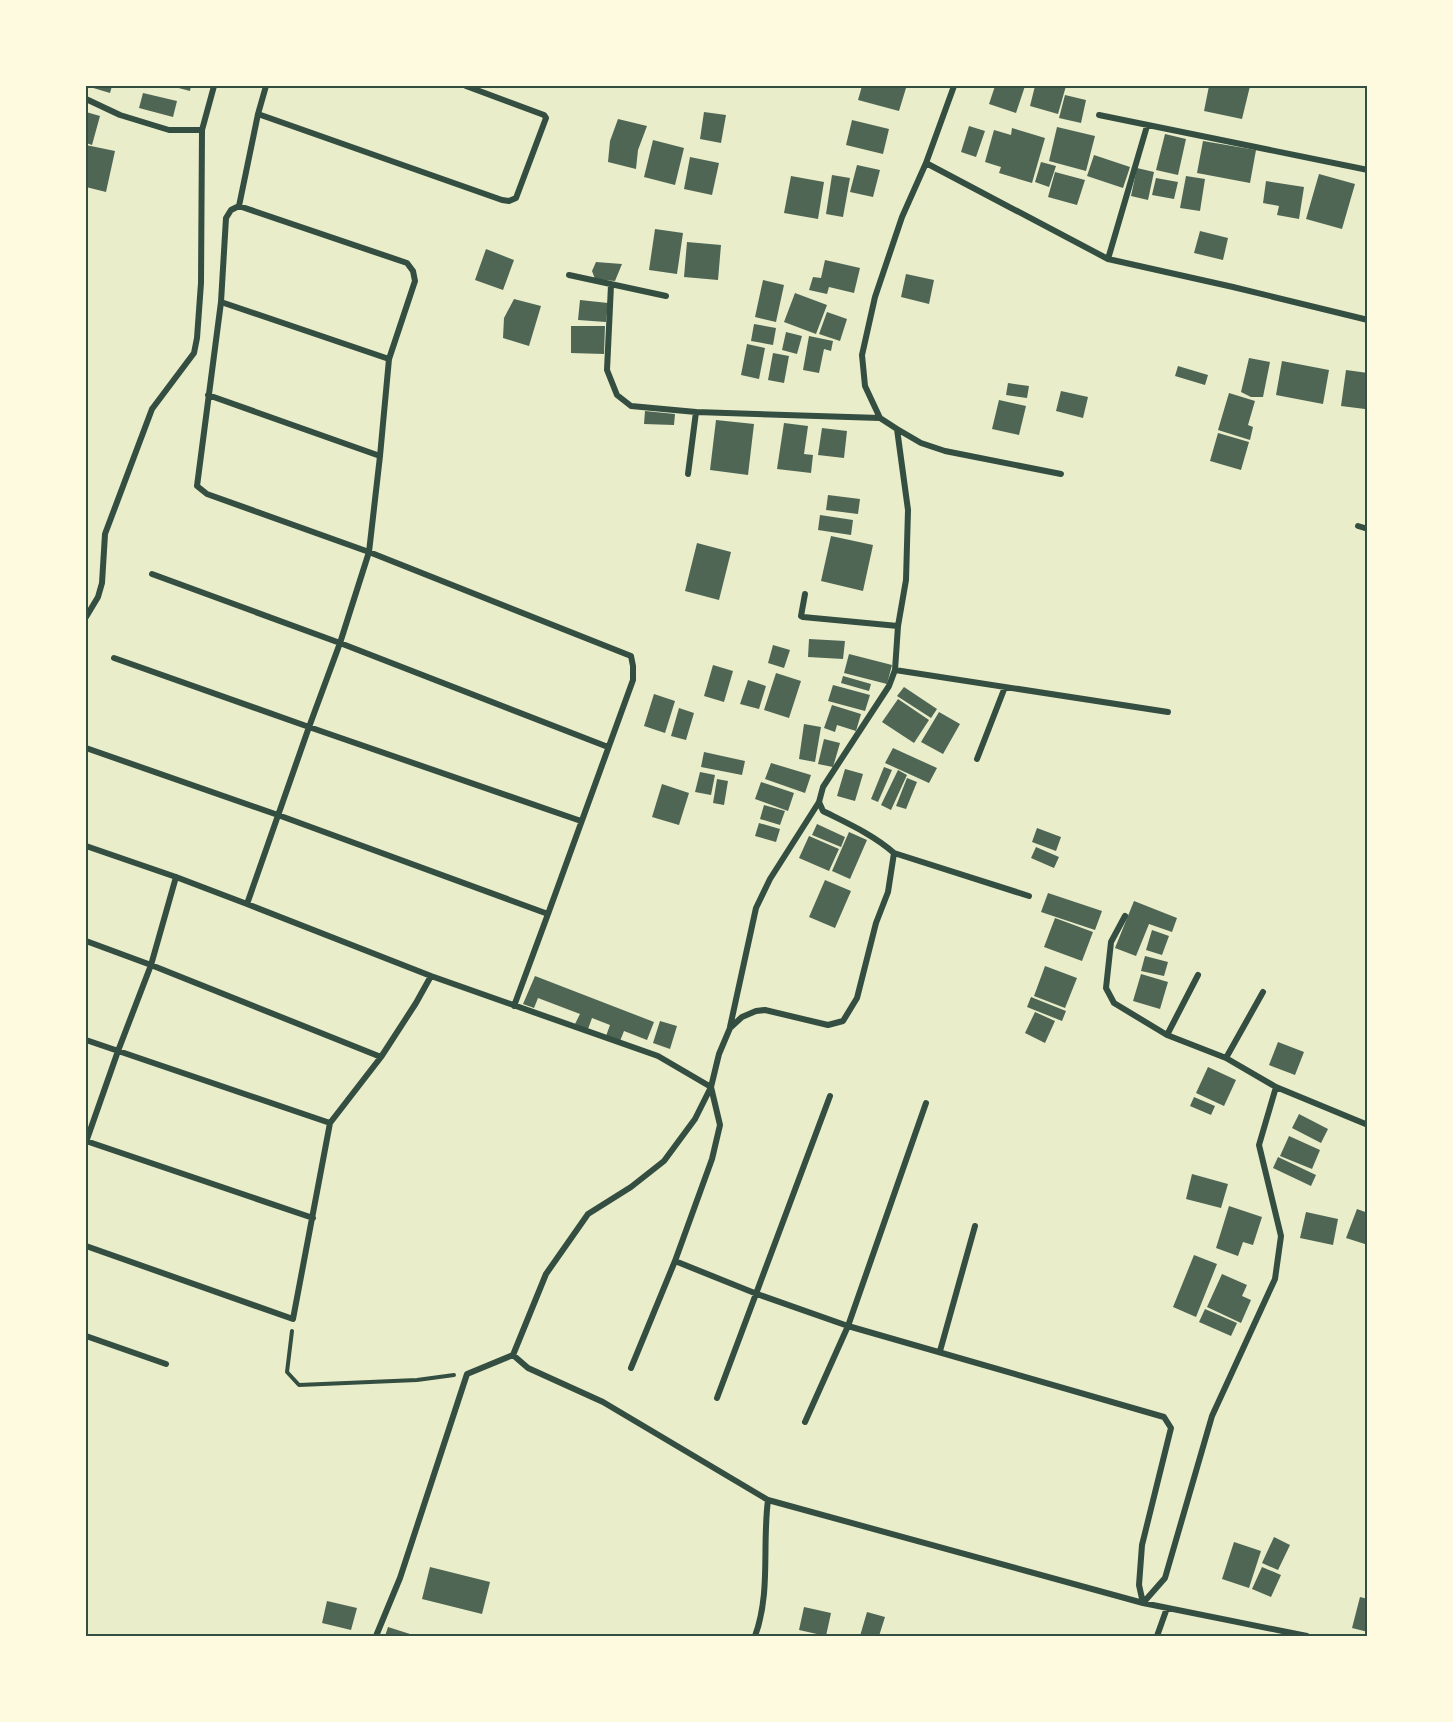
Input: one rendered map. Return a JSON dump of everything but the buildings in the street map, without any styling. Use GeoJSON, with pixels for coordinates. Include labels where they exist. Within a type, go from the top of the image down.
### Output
{"type":"FeatureCollection","features":[{"type":"Feature","properties":{"kind":"street"},"geometry":{"type":"LineString","coordinates":[[86,617],[98,597],[102,583],[105,534],[152,409],[194,353],[201,283],[202,130],[214,86]]}},
{"type":"Feature","properties":{"kind":"street"},"geometry":{"type":"LineString","coordinates":[[239,206],[266,86]]}},
{"type":"Feature","properties":{"kind":"street"},"geometry":{"type":"LineString","coordinates":[[258,114],[509,201],[516,198],[546,118],[544,115],[466,86]]}},
{"type":"Feature","properties":{"kind":"street"},"geometry":{"type":"LineString","coordinates":[[880,418],[865,386],[861,355],[875,297],[902,217],[926,163],[954,86]]}},
{"type":"Feature","properties":{"kind":"street"},"geometry":{"type":"LineString","coordinates":[[86,99],[120,115],[169,130],[202,130]]}},
{"type":"Feature","properties":{"kind":"street"},"geometry":{"type":"LineString","coordinates":[[1099,115],[1368,170]]}},
{"type":"Feature","properties":{"kind":"street"},"geometry":{"type":"LineString","coordinates":[[1108,259],[1147,126]]}},
{"type":"Feature","properties":{"kind":"street"},"geometry":{"type":"LineString","coordinates":[[926,163],[1108,259],[1368,320]]}},
{"type":"Feature","properties":{"kind":"street"},"geometry":{"type":"LineString","coordinates":[[247,904],[340,643],[369,552],[389,359],[415,281],[413,271],[407,263],[239,206],[231,210],[226,218],[221,302],[197,486],[207,494],[369,552],[631,656],[633,680],[514,1006]]}},
{"type":"Feature","properties":{"kind":"street"},"geometry":{"type":"LineString","coordinates":[[569,275],[666,296]]}},
{"type":"Feature","properties":{"kind":"street"},"geometry":{"type":"LineString","coordinates":[[611,285],[607,370],[617,395],[631,406],[696,412],[880,418],[921,443],[945,451],[1061,474]]}},
{"type":"Feature","properties":{"kind":"street"},"geometry":{"type":"LineString","coordinates":[[221,302],[389,359]]}},
{"type":"Feature","properties":{"kind":"street"},"geometry":{"type":"LineString","coordinates":[[208,395],[380,456]]}},
{"type":"Feature","properties":{"kind":"street"},"geometry":{"type":"LineString","coordinates":[[688,474],[696,412]]}},
{"type":"Feature","properties":{"kind":"street"},"geometry":{"type":"LineString","coordinates":[[376,1636],[400,1578],[466,1374],[513,1355],[546,1274],[588,1214],[631,1187],[664,1161],[695,1119],[711,1087],[719,1054],[730,1029],[756,908],[770,879],[819,802],[823,788],[890,686],[896,670],[898,626],[906,580],[908,510],[897,429]]}},
{"type":"Feature","properties":{"kind":"street"},"geometry":{"type":"LineString","coordinates":[[1358,526],[1368,529]]}},
{"type":"Feature","properties":{"kind":"street"},"geometry":{"type":"LineString","coordinates":[[152,574],[340,643],[608,747]]}},
{"type":"Feature","properties":{"kind":"street"},"geometry":{"type":"LineString","coordinates":[[805,594],[801,616],[803,617],[898,626]]}},
{"type":"Feature","properties":{"kind":"street"},"geometry":{"type":"LineString","coordinates":[[114,658],[581,821]]}},
{"type":"Feature","properties":{"kind":"street"},"geometry":{"type":"LineString","coordinates":[[896,670],[1168,712]]}},
{"type":"Feature","properties":{"kind":"street"},"geometry":{"type":"LineString","coordinates":[[977,759],[1005,687]]}},
{"type":"Feature","properties":{"kind":"street"},"geometry":{"type":"LineString","coordinates":[[86,748],[278,815],[548,914]]}},
{"type":"Feature","properties":{"kind":"street"},"geometry":{"type":"LineString","coordinates":[[819,802],[823,812],[846,822],[894,853],[1029,896]]}},
{"type":"Feature","properties":{"kind":"street"},"geometry":{"type":"LineString","coordinates":[[86,846],[177,877],[431,976],[658,1056],[711,1087],[720,1125],[712,1159],[675,1260],[631,1368]]}},
{"type":"Feature","properties":{"kind":"street"},"geometry":{"type":"LineString","coordinates":[[730,1029],[742,1017],[765,1010],[828,1026],[843,1022],[856,998],[876,923],[888,892],[894,853]]}},
{"type":"Feature","properties":{"kind":"street"},"geometry":{"type":"LineString","coordinates":[[177,877],[151,964],[86,1142],[313,1218]]}},
{"type":"Feature","properties":{"kind":"street"},"geometry":{"type":"LineString","coordinates":[[1125,916],[1111,942],[1106,988],[1114,1003],[1167,1035],[1226,1058],[1276,1087],[1368,1125]]}},
{"type":"Feature","properties":{"kind":"street"},"geometry":{"type":"LineString","coordinates":[[86,941],[151,964],[381,1057]]}},
{"type":"Feature","properties":{"kind":"street"},"geometry":{"type":"LineString","coordinates":[[1167,1035],[1198,975]]}},
{"type":"Feature","properties":{"kind":"street"},"geometry":{"type":"LineString","coordinates":[[86,1246],[293,1319],[330,1123],[381,1057],[431,976]]}},
{"type":"Feature","properties":{"kind":"street"},"geometry":{"type":"LineString","coordinates":[[1226,1058],[1263,992]]}},
{"type":"Feature","properties":{"kind":"street"},"geometry":{"type":"LineString","coordinates":[[86,1040],[330,1123]]}},
{"type":"Feature","properties":{"kind":"street"},"geometry":{"type":"LineString","coordinates":[[1143,1603],[1165,1578],[1212,1416],[1275,1280],[1281,1236],[1259,1145],[1276,1087]]}},
{"type":"Feature","properties":{"kind":"street"},"geometry":{"type":"LineString","coordinates":[[717,1398],[830,1096]]}},
{"type":"Feature","properties":{"kind":"street"},"geometry":{"type":"LineString","coordinates":[[805,1422],[848,1326],[926,1103]]}},
{"type":"Feature","properties":{"kind":"street"},"geometry":{"type":"LineString","coordinates":[[940,1351],[975,1226]]}},
{"type":"Feature","properties":{"kind":"street"},"geometry":{"type":"LineString","coordinates":[[675,1260],[757,1294],[848,1326],[1164,1417],[1171,1428],[1142,1545],[1139,1585],[1143,1603]]}},
{"type":"Feature","properties":{"kind":"street"},"geometry":{"type":"LineString","coordinates":[[86,1336],[166,1364]]}},
{"type":"Feature","properties":{"kind":"street"},"geometry":{"type":"LineString","coordinates":[[513,1355],[528,1368],[603,1402],[768,1500],[1143,1603],[1307,1636]]}},
{"type":"Feature","properties":{"kind":"street"},"geometry":{"type":"LineString","coordinates":[[756,1636],[765,1597],[765,1522],[768,1500]]}},
{"type":"Feature","properties":{"kind":"street"},"geometry":{"type":"LineString","coordinates":[[1156,1636],[1167,1608]]}},
{"type":"Feature","properties":{"kind":"path"},"geometry":{"type":"LineString","coordinates":[[293,1319],[287,1372],[299,1385],[417,1380],[466,1374]]}}]}
